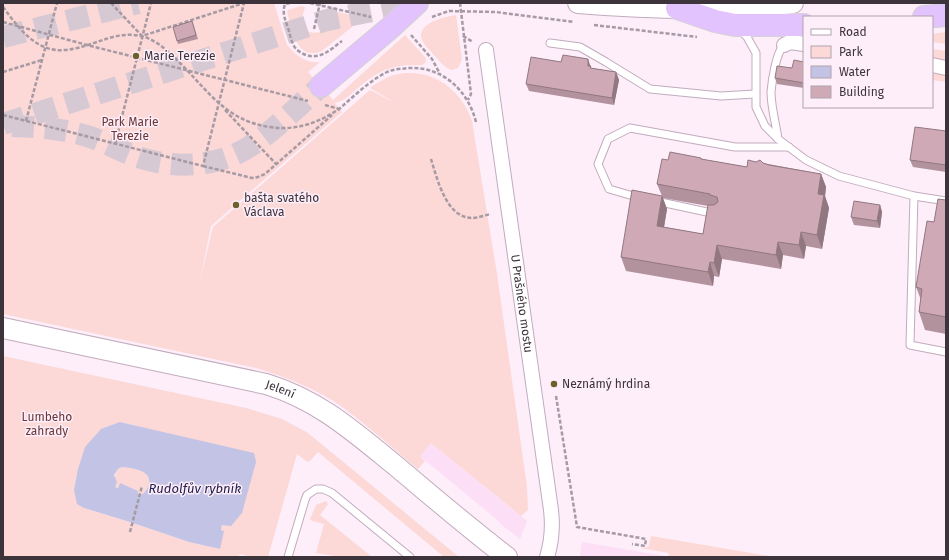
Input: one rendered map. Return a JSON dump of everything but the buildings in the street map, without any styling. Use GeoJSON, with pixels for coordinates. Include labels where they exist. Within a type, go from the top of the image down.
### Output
{"type":"FeatureCollection","features":[{"type":"Feature","properties":{"kind":"highway"},"geometry":{"type":"LineString","coordinates":[[317,97],[417,3]]}},
{"type":"Feature","properties":{"kind":"highway"},"geometry":{"type":"LineString","coordinates":[[677,8],[715,21],[735,25],[803,25]]}},
{"type":"Feature","properties":{"kind":"highway"},"geometry":{"type":"LineString","coordinates":[[933,16],[946,15]]}},
{"type":"Feature","properties":{"kind":"main road"},"geometry":{"type":"LineString","coordinates":[[578,3],[640,8],[726,8],[793,3]]}},
{"type":"Feature","properties":{"kind":"main road","name":"Jelení"},"geometry":{"type":"LineString","coordinates":[[3,328],[266,384],[293,394],[324,410],[346,426],[507,557]]}},
{"type":"Feature","properties":{"kind":"street"},"geometry":{"type":"LineString","coordinates":[[784,45],[790,42],[803,44]]}},
{"type":"Feature","properties":{"kind":"street","name":"U Prašného mostu"},"geometry":{"type":"LineString","coordinates":[[486,50],[553,526],[551,543],[547,557]]}},
{"type":"Feature","properties":{"kind":"street"},"geometry":{"type":"LineString","coordinates":[[933,65],[946,68]]}},
{"type":"Feature","properties":{"kind":"lane"},"geometry":{"type":"LineString","coordinates":[[735,25],[747,37],[756,53],[756,107],[766,126],[778,139],[806,160],[839,176],[914,196],[946,201]]}},
{"type":"Feature","properties":{"kind":"lane"},"geometry":{"type":"LineString","coordinates":[[550,43],[580,47],[650,89],[721,96],[755,94]]}},
{"type":"Feature","properties":{"kind":"lane"},"geometry":{"type":"LineString","coordinates":[[778,139],[771,93],[777,57],[784,45]]}},
{"type":"Feature","properties":{"kind":"lane"},"geometry":{"type":"LineString","coordinates":[[718,214],[635,197],[609,189],[598,164],[608,139],[630,128],[734,148],[789,147]]}},
{"type":"Feature","properties":{"kind":"lane"},"geometry":{"type":"LineString","coordinates":[[914,196],[910,346],[946,352]]}},
{"type":"Feature","properties":{"kind":"lane"},"geometry":{"type":"LineString","coordinates":[[288,557],[305,500],[311,492],[316,489],[323,489],[332,493],[410,557]]}},
{"type":"Feature","properties":{"kind":"path"},"geometry":{"type":"LineString","coordinates":[[26,121],[57,3]]}},
{"type":"Feature","properties":{"kind":"path"},"geometry":{"type":"LineString","coordinates":[[111,3],[142,36],[160,45],[187,70],[276,164]]}},
{"type":"Feature","properties":{"kind":"path"},"geometry":{"type":"LineString","coordinates":[[114,144],[151,3]]}},
{"type":"Feature","properties":{"kind":"path"},"geometry":{"type":"LineString","coordinates":[[3,7],[17,26],[28,36],[46,47],[55,50],[64,50],[122,35],[142,36],[244,3]]}},
{"type":"Feature","properties":{"kind":"path"},"geometry":{"type":"LineString","coordinates":[[203,166],[244,3]]}},
{"type":"Feature","properties":{"kind":"path"},"geometry":{"type":"LineString","coordinates":[[290,3],[285,4],[282,11],[293,46],[297,50],[312,57],[324,54],[346,37]]}},
{"type":"Feature","properties":{"kind":"path"},"geometry":{"type":"LineString","coordinates":[[310,3],[320,4],[371,17]]}},
{"type":"Feature","properties":{"kind":"path"},"geometry":{"type":"LineString","coordinates":[[460,3],[471,94],[468,100]]}},
{"type":"Feature","properties":{"kind":"path"},"geometry":{"type":"LineString","coordinates":[[314,29],[320,4]]}},
{"type":"Feature","properties":{"kind":"path"},"geometry":{"type":"LineString","coordinates":[[460,11],[496,12],[575,22]]}},
{"type":"Feature","properties":{"kind":"path"},"geometry":{"type":"LineString","coordinates":[[365,22],[375,14]]}},
{"type":"Feature","properties":{"kind":"path"},"geometry":{"type":"LineString","coordinates":[[3,22],[225,80],[317,97],[339,109]]}},
{"type":"Feature","properties":{"kind":"path"},"geometry":{"type":"LineString","coordinates":[[590,24],[699,37]]}},
{"type":"Feature","properties":{"kind":"path"},"geometry":{"type":"LineString","coordinates":[[410,34],[432,59],[440,75]]}},
{"type":"Feature","properties":{"kind":"path"},"geometry":{"type":"LineString","coordinates":[[3,72],[42,60]]}},
{"type":"Feature","properties":{"kind":"path"},"geometry":{"type":"LineString","coordinates":[[3,115],[252,178],[265,174],[367,85],[388,72],[400,69],[425,69],[440,75],[459,89],[468,100],[473,109],[476,122]]}},
{"type":"Feature","properties":{"kind":"path"},"geometry":{"type":"LineString","coordinates":[[219,104],[233,115],[246,121],[262,126],[281,129],[306,125],[329,116],[339,109]]}},
{"type":"Feature","properties":{"kind":"path"},"geometry":{"type":"LineString","coordinates":[[431,159],[442,192],[455,211],[471,218],[491,214]]}},
{"type":"Feature","properties":{"kind":"path"},"geometry":{"type":"LineString","coordinates":[[556,396],[577,527],[646,539],[645,546],[632,544]]}},
{"type":"Feature","properties":{"kind":"path"},"geometry":{"type":"LineString","coordinates":[[130,532],[142,486]]}},
{"type":"Feature","properties":{"kind":"shaded area"},"geometry":{"type":"Polygon","coordinates":[[[431,443],[527,521],[520,539],[420,456],[431,443]]]}},
{"type":"Feature","properties":{"kind":"shaded area"},"geometry":{"type":"Polygon","coordinates":[[[582,542],[671,557],[580,557],[582,542]]]}},
{"type":"Feature","properties":{"kind":"green space","name":"Park Marie Terezie"},"geometry":{"type":"Polygon","coordinates":[[[3,3],[274,3],[287,45],[302,58],[310,62],[320,62],[308,72],[333,100],[405,35],[425,57],[425,63],[422,65],[403,65],[381,72],[367,81],[345,99],[335,103],[342,112],[211,226],[200,281],[213,227],[370,90],[397,104],[370,88],[391,76],[407,73],[431,77],[442,82],[460,99],[467,109],[472,121],[497,274],[527,487],[528,510],[521,516],[431,443],[420,456],[425,461],[418,469],[365,424],[332,400],[314,390],[286,378],[256,368],[3,314],[3,3]]]}},
{"type":"Feature","properties":{"kind":"green space"},"geometry":{"type":"Polygon","coordinates":[[[301,6],[305,7],[302,19],[303,27],[311,32],[317,33],[323,31],[330,10],[363,18],[322,51],[313,53],[306,52],[301,48],[293,34],[287,12],[288,10],[301,6]]]}},
{"type":"Feature","properties":{"kind":"green space"},"geometry":{"type":"Polygon","coordinates":[[[456,15],[462,59],[458,68],[452,70],[444,66],[433,54],[424,44],[421,36],[422,30],[431,22],[456,15]]]}},
{"type":"Feature","properties":{"kind":"green space"},"geometry":{"type":"Polygon","coordinates":[[[946,32],[946,44],[933,42],[933,34],[946,32]]]}},
{"type":"Feature","properties":{"kind":"green space"},"geometry":{"type":"Polygon","coordinates":[[[933,49],[946,51],[946,61],[933,59],[933,49]]]}},
{"type":"Feature","properties":{"kind":"green space"},"geometry":{"type":"Polygon","coordinates":[[[933,73],[946,75],[946,82],[933,80],[933,73]]]}},
{"type":"Feature","properties":{"kind":"green space","name":"Lumbeho zahrady"},"geometry":{"type":"Polygon","coordinates":[[[3,356],[246,408],[282,419],[308,433],[459,557],[444,557],[318,452],[309,462],[297,454],[268,557],[250,557],[240,554],[237,557],[3,557],[3,356]],[[120,422],[84,508],[189,542],[220,549],[223,531],[221,530],[222,525],[254,454],[120,422]]]}},
{"type":"Feature","properties":{"kind":"green space"},"geometry":{"type":"Polygon","coordinates":[[[122,467],[140,471],[147,476],[149,479],[149,484],[143,494],[138,494],[138,491],[120,484],[118,488],[115,487],[116,473],[122,467]]]}},
{"type":"Feature","properties":{"kind":"green space"},"geometry":{"type":"Polygon","coordinates":[[[326,501],[328,504],[320,515],[372,557],[341,557],[316,553],[324,524],[312,521],[310,519],[316,505],[326,501]]]}},
{"type":"Feature","properties":{"kind":"green space"},"geometry":{"type":"Polygon","coordinates":[[[651,536],[775,557],[668,557],[669,553],[640,548],[649,546],[651,536]]]}},
{"type":"Feature","properties":{"kind":"water","name":"Rudolfův rybník"},"geometry":{"type":"Polygon","coordinates":[[[120,422],[254,453],[256,462],[242,513],[231,526],[222,525],[221,530],[224,531],[220,549],[189,542],[84,508],[77,504],[74,490],[78,469],[85,447],[101,429],[120,422]],[[122,467],[118,469],[114,475],[117,482],[115,487],[118,488],[120,483],[138,491],[138,494],[141,495],[144,493],[149,484],[149,479],[147,476],[136,469],[122,467]]]}},
{"type":"Feature","properties":{"kind":"tunnel"},"geometry":{"type":"LineString","coordinates":[[3,37],[138,3]]}},
{"type":"Feature","properties":{"kind":"tunnel"},"geometry":{"type":"LineString","coordinates":[[3,124],[327,20],[411,3]]}},
{"type":"Feature","properties":{"kind":"tunnel"},"geometry":{"type":"LineString","coordinates":[[12,126],[73,132],[93,138],[146,160],[161,163],[206,163],[221,160],[249,147],[277,126],[321,86]]}},
{"type":"Feature","properties":{"kind":"place","name":"Marie Terezie"},"geometry":{"type":"Point","coordinates":[136,56]}},
{"type":"Feature","properties":{"kind":"place","name":"bašta svatého Václava"},"geometry":{"type":"Point","coordinates":[236,205]}},
{"type":"Feature","properties":{"kind":"place","name":"Neznámý hrdina"},"geometry":{"type":"Point","coordinates":[554,384]}}]}
